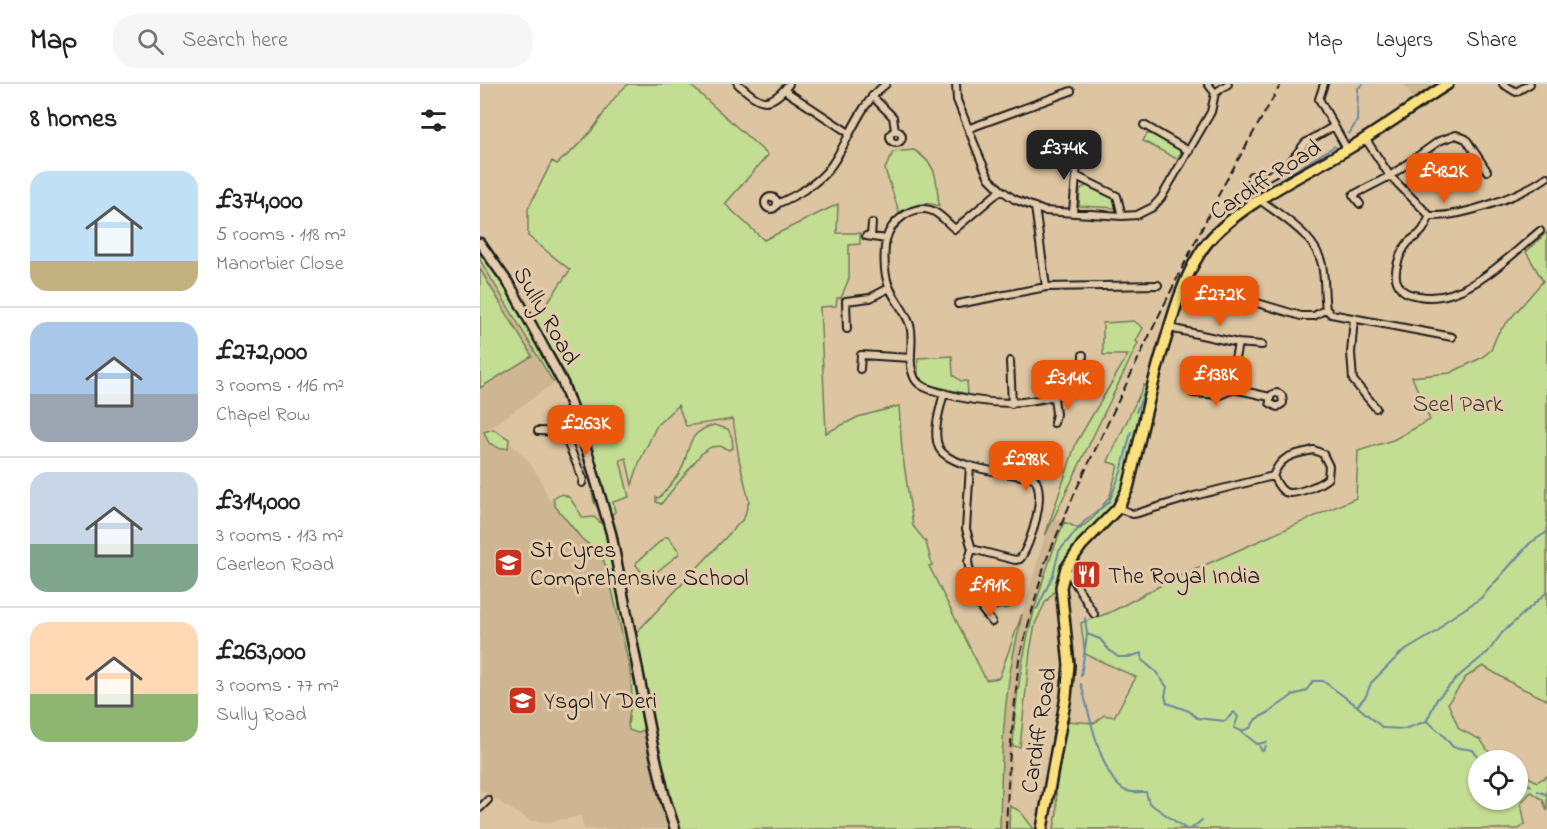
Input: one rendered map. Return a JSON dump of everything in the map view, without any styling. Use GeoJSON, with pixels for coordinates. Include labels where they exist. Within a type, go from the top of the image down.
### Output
{"type":"FeatureCollection","features":[{"type":"Feature","properties":{"kind":"main road","name":"Cardiff Road"},"geometry":{"type":"LineString","coordinates":[[1042,829],[1062,728],[1069,665],[1061,587],[1066,568],[1082,545],[1118,508],[1128,488],[1156,372],[1187,277],[1210,239],[1223,226],[1260,200],[1365,138],[1448,84]]}},
{"type":"Feature","properties":{"kind":"street"},"geometry":{"type":"LineString","coordinates":[[738,84],[763,102],[773,100],[786,87],[849,133]]}},
{"type":"Feature","properties":{"kind":"street"},"geometry":{"type":"LineString","coordinates":[[777,204],[801,192],[822,177],[838,156],[861,110],[886,84]]}},
{"type":"Feature","properties":{"kind":"street"},"geometry":{"type":"LineString","coordinates":[[956,84],[957,99],[989,178],[1001,190],[1014,199],[1044,211],[1122,216],[1137,215],[1153,207],[1168,189],[1211,112],[1215,93],[1228,84]]}},
{"type":"Feature","properties":{"kind":"street"},"geometry":{"type":"LineString","coordinates":[[1208,84],[1215,93]]}},
{"type":"Feature","properties":{"kind":"street"},"geometry":{"type":"LineString","coordinates":[[1324,84],[1319,99],[1347,149]]}},
{"type":"Feature","properties":{"kind":"street"},"geometry":{"type":"LineString","coordinates":[[1503,84],[1516,92],[1530,84]]}},
{"type":"Feature","properties":{"kind":"street"},"geometry":{"type":"LineString","coordinates":[[970,129],[1071,91]]}},
{"type":"Feature","properties":{"kind":"street"},"geometry":{"type":"LineString","coordinates":[[872,96],[893,117],[896,130]]}},
{"type":"Feature","properties":{"kind":"street"},"geometry":{"type":"LineString","coordinates":[[1144,126],[1189,151]]}},
{"type":"Feature","properties":{"kind":"street"},"geometry":{"type":"LineString","coordinates":[[1248,187],[1253,180],[1281,169],[1291,161],[1305,143],[1334,126]]}},
{"type":"Feature","properties":{"kind":"street"},"geometry":{"type":"LineString","coordinates":[[1360,204],[1353,195],[1390,176],[1439,141],[1456,135],[1466,139],[1487,171]]}},
{"type":"Feature","properties":{"kind":"street"},"geometry":{"type":"LineString","coordinates":[[1365,138],[1390,176],[1431,216],[1443,217],[1497,201],[1524,191],[1547,177]]}},
{"type":"Feature","properties":{"kind":"street"},"geometry":{"type":"LineString","coordinates":[[1073,212],[1078,153]]}},
{"type":"Feature","properties":{"kind":"street"},"geometry":{"type":"LineString","coordinates":[[1076,176],[1118,196],[1122,216]]}},
{"type":"Feature","properties":{"kind":"street"},"geometry":{"type":"LineString","coordinates":[[1001,190],[955,230],[933,210],[917,208],[903,216],[893,226],[886,239],[885,275],[889,288],[910,326],[913,373],[919,384],[944,393],[988,402],[1012,404],[1054,397],[1076,390],[1082,378],[1083,355]]}},
{"type":"Feature","properties":{"kind":"street"},"geometry":{"type":"LineString","coordinates":[[1260,200],[1302,232],[1318,251],[1323,270],[1326,309],[1331,314],[1452,337]]}},
{"type":"Feature","properties":{"kind":"street"},"geometry":{"type":"LineString","coordinates":[[1035,207],[1046,287]]}},
{"type":"Feature","properties":{"kind":"street"},"geometry":{"type":"LineString","coordinates":[[1431,216],[1421,232],[1406,244],[1399,261],[1395,275],[1398,285],[1405,293],[1425,297],[1453,295],[1489,272],[1540,231]]}},
{"type":"Feature","properties":{"kind":"street"},"geometry":{"type":"LineString","coordinates":[[872,223],[869,236],[886,239]]}},
{"type":"Feature","properties":{"kind":"street","name":"Sully Road"},"geometry":{"type":"LineString","coordinates":[[480,243],[511,287],[538,334],[563,383],[579,429],[611,533],[664,798],[675,829]]}},
{"type":"Feature","properties":{"kind":"street"},"geometry":{"type":"LineString","coordinates":[[958,304],[1046,287],[1158,285]]}},
{"type":"Feature","properties":{"kind":"street"},"geometry":{"type":"LineString","coordinates":[[847,328],[846,301],[870,298],[889,288]]}},
{"type":"Feature","properties":{"kind":"street"},"geometry":{"type":"LineString","coordinates":[[1237,297],[1301,316],[1314,316],[1326,309]]}},
{"type":"Feature","properties":{"kind":"street"},"geometry":{"type":"LineString","coordinates":[[1354,318],[1351,354],[1353,380],[1376,408]]}},
{"type":"Feature","properties":{"kind":"street"},"geometry":{"type":"LineString","coordinates":[[1174,329],[1238,343],[1262,345]]}},
{"type":"Feature","properties":{"kind":"street"},"geometry":{"type":"LineString","coordinates":[[1234,390],[1231,380],[1238,343]]}},
{"type":"Feature","properties":{"kind":"street"},"geometry":{"type":"LineString","coordinates":[[860,369],[861,355],[911,358]]}},
{"type":"Feature","properties":{"kind":"street"},"geometry":{"type":"LineString","coordinates":[[1010,361],[1012,404]]}},
{"type":"Feature","properties":{"kind":"street"},"geometry":{"type":"LineString","coordinates":[[1193,393],[1220,395],[1234,390],[1270,397]]}},
{"type":"Feature","properties":{"kind":"street"},"geometry":{"type":"LineString","coordinates":[[944,393],[937,438],[939,448],[946,457],[970,466],[1034,478],[1038,483],[1038,513],[1020,559],[1015,560],[972,549]]}},
{"type":"Feature","properties":{"kind":"street"},"geometry":{"type":"LineString","coordinates":[[1054,397],[1056,414],[1054,423]]}},
{"type":"Feature","properties":{"kind":"street"},"geometry":{"type":"LineString","coordinates":[[538,431],[563,432],[579,429]]}},
{"type":"Feature","properties":{"kind":"street"},"geometry":{"type":"LineString","coordinates":[[563,432],[583,479],[582,483]]}},
{"type":"Feature","properties":{"kind":"street"},"geometry":{"type":"LineString","coordinates":[[1314,450],[1323,453],[1329,466],[1328,478],[1320,484],[1294,492],[1286,492],[1279,487],[1273,476],[1277,465],[1286,457],[1314,450]]}},
{"type":"Feature","properties":{"kind":"street"},"geometry":{"type":"LineString","coordinates":[[970,466],[966,529],[972,549],[968,562],[976,602],[992,622]]}},
{"type":"Feature","properties":{"kind":"street"},"geometry":{"type":"LineString","coordinates":[[1118,508],[1133,514],[1138,513],[1273,476]]}},
{"type":"Feature","properties":{"kind":"street"},"geometry":{"type":"LineString","coordinates":[[1066,568],[1094,614]]}},
{"type":"Feature","properties":{"kind":"street"},"geometry":{"type":"LineString","coordinates":[[976,602],[985,606],[1009,603]]}},
{"type":"Feature","properties":{"kind":"street"},"geometry":{"type":"LineString","coordinates":[[480,808],[488,800]]}},
{"type":"Feature","properties":{"kind":"shaded area"},"geometry":{"type":"Polygon","coordinates":[[[1404,84],[1436,84],[1413,99],[1404,84]]]}},
{"type":"Feature","properties":{"kind":"shaded area"},"geometry":{"type":"Polygon","coordinates":[[[480,263],[553,384],[486,431],[510,443],[526,458],[540,478],[549,500],[552,499],[567,521],[601,554],[608,572],[666,829],[584,829],[581,816],[550,822],[530,821],[480,790],[480,263]]]}},
{"type":"Feature","properties":{"kind":"shaded area"},"geometry":{"type":"Polygon","coordinates":[[[1054,518],[1064,522],[1045,569],[1025,648],[1017,688],[1009,829],[1000,829],[1001,765],[1010,672],[1022,614],[1045,536],[1054,518]]]}},
{"type":"Feature","properties":{"kind":"green space"},"geometry":{"type":"Polygon","coordinates":[[[628,84],[689,84],[768,155],[725,204],[764,240],[838,204],[837,233],[860,233],[860,244],[849,245],[849,278],[841,298],[837,298],[836,306],[820,307],[826,433],[858,417],[899,406],[902,450],[913,526],[926,542],[932,565],[929,566],[986,680],[999,678],[1022,614],[1011,666],[1005,712],[1000,829],[677,829],[635,634],[744,518],[749,501],[733,419],[686,426],[678,405],[657,425],[639,463],[632,485],[626,458],[620,460],[629,497],[613,502],[615,512],[610,516],[606,508],[599,510],[594,502],[592,492],[594,488],[603,483],[601,479],[596,483],[591,482],[588,473],[591,468],[598,469],[588,434],[565,373],[531,315],[540,313],[570,270],[528,236],[528,209],[552,161],[557,164],[579,144],[594,128],[615,97],[628,84]]]}},
{"type":"Feature","properties":{"kind":"green space"},"geometry":{"type":"Polygon","coordinates":[[[1147,134],[1180,149],[1182,151],[1177,159],[1143,141],[1147,134]]]}},
{"type":"Feature","properties":{"kind":"green space"},"geometry":{"type":"Polygon","coordinates":[[[914,150],[928,162],[935,174],[939,206],[923,204],[899,212],[885,169],[893,152],[914,150]]]}},
{"type":"Feature","properties":{"kind":"green space"},"geometry":{"type":"Polygon","coordinates":[[[1087,186],[1116,200],[1118,208],[1079,206],[1080,190],[1087,186]]]}},
{"type":"Feature","properties":{"kind":"green space","name":"Seel Park"},"geometry":{"type":"Polygon","coordinates":[[[1547,232],[1547,700],[1483,666],[1466,677],[1448,703],[1459,729],[1481,740],[1488,750],[1468,750],[1468,810],[1522,810],[1525,824],[1519,829],[1054,829],[1057,813],[1056,789],[1067,721],[1095,723],[1104,715],[1114,717],[1136,677],[1085,654],[1081,623],[1111,612],[1169,581],[1356,498],[1358,451],[1393,440],[1430,420],[1412,377],[1450,373],[1481,358],[1491,350],[1498,333],[1543,281],[1526,252],[1547,232]]]}},
{"type":"Feature","properties":{"kind":"green space"},"geometry":{"type":"Polygon","coordinates":[[[480,250],[502,283],[555,378],[553,382],[480,260],[480,250]]]}},
{"type":"Feature","properties":{"kind":"green space"},"geometry":{"type":"Polygon","coordinates":[[[480,269],[532,356],[480,388],[480,269]]]}},
{"type":"Feature","properties":{"kind":"green space"},"geometry":{"type":"Polygon","coordinates":[[[1134,321],[1143,328],[1136,341],[1138,343],[1045,536],[1076,443],[1128,355],[1103,355],[1103,323],[1134,321]]]}},
{"type":"Feature","properties":{"kind":"green space"},"geometry":{"type":"Polygon","coordinates":[[[952,356],[953,375],[961,381],[967,381],[968,394],[929,385],[918,376],[918,358],[952,356]]]}},
{"type":"Feature","properties":{"kind":"green space"},"geometry":{"type":"Polygon","coordinates":[[[1144,385],[1148,387],[1123,485],[1115,502],[1082,538],[1065,561],[1057,588],[1045,603],[1035,624],[1020,747],[1013,746],[1023,659],[1044,576],[1064,522],[1080,529],[1094,517],[1110,496],[1118,465],[1108,462],[1144,385]]]}},
{"type":"Feature","properties":{"kind":"green space"},"geometry":{"type":"Polygon","coordinates":[[[714,425],[728,429],[733,448],[729,450],[720,446],[711,447],[701,454],[661,504],[656,502],[656,497],[659,498],[680,472],[697,433],[714,425]]]}},
{"type":"Feature","properties":{"kind":"green space"},"geometry":{"type":"Polygon","coordinates":[[[493,429],[509,439],[508,448],[499,448],[489,443],[484,432],[493,429]]]}},
{"type":"Feature","properties":{"kind":"green space"},"geometry":{"type":"Polygon","coordinates":[[[563,494],[570,498],[583,518],[594,517],[618,538],[624,609],[644,725],[643,730],[637,733],[629,730],[632,696],[630,670],[608,572],[601,554],[582,539],[555,506],[553,498],[563,494]]]}},
{"type":"Feature","properties":{"kind":"green space"},"geometry":{"type":"Polygon","coordinates":[[[665,537],[668,537],[679,554],[649,578],[646,577],[636,565],[637,562],[665,537]]]}},
{"type":"Feature","properties":{"kind":"green space"},"geometry":{"type":"Polygon","coordinates":[[[1547,776],[1547,811],[1543,800],[1531,792],[1528,795],[1528,777],[1537,782],[1547,776]]]}},
{"type":"Feature","properties":{"kind":"green space"},"geometry":{"type":"Polygon","coordinates":[[[1010,806],[1020,811],[1034,829],[1009,829],[1010,806]]]}},
{"type":"Feature","properties":{"kind":"waterway"},"geometry":{"type":"LineString","coordinates":[[1349,134],[1357,121],[1358,88],[1363,84]]}},
{"type":"Feature","properties":{"kind":"waterway"},"geometry":{"type":"LineString","coordinates":[[1231,209],[1335,146]]}},
{"type":"Feature","properties":{"kind":"waterway"},"geometry":{"type":"LineString","coordinates":[[1136,412],[1147,386]]}},
{"type":"Feature","properties":{"kind":"waterway"},"geometry":{"type":"LineString","coordinates":[[1037,609],[1053,575],[1059,551],[1084,522],[1109,502],[1121,472],[1131,432]]}},
{"type":"Feature","properties":{"kind":"waterway"},"geometry":{"type":"LineString","coordinates":[[1357,706],[1366,696],[1371,683],[1401,653],[1438,631],[1446,621],[1481,598],[1530,543],[1547,532]]}},
{"type":"Feature","properties":{"kind":"waterway"},"geometry":{"type":"LineString","coordinates":[[1427,720],[1437,699],[1460,675],[1488,652],[1502,633],[1547,592]]}},
{"type":"Feature","properties":{"kind":"waterway"},"geometry":{"type":"LineString","coordinates":[[1085,618],[1087,634],[1100,639],[1118,657],[1142,653],[1142,660],[1156,672],[1167,687],[1165,696],[1167,703],[1189,711],[1197,718],[1225,721],[1234,712],[1238,717],[1234,728],[1241,731],[1250,728],[1256,719],[1293,695],[1306,691],[1313,681],[1323,681],[1383,728],[1404,729],[1427,721],[1453,747],[1473,750]]}},
{"type":"Feature","properties":{"kind":"waterway"},"geometry":{"type":"LineString","coordinates":[[1081,676],[1087,635]]}},
{"type":"Feature","properties":{"kind":"waterway"},"geometry":{"type":"LineString","coordinates":[[1081,684],[1097,744],[1110,775],[1127,791],[1146,792],[1149,803],[1186,829]]}},
{"type":"Feature","properties":{"kind":"waterway"},"geometry":{"type":"LineString","coordinates":[[1242,732],[1257,744],[1267,742]]}},
{"type":"Feature","properties":{"kind":"waterway"},"geometry":{"type":"LineString","coordinates":[[1259,744],[1263,751],[1266,746]]}},
{"type":"Feature","properties":{"kind":"waterway"},"geometry":{"type":"LineString","coordinates":[[1538,791],[1547,795]]}},
{"type":"Feature","properties":{"kind":"waterway"},"geometry":{"type":"LineString","coordinates":[[1191,829],[1202,820]]}},
{"type":"Feature","properties":{"kind":"railway"},"geometry":{"type":"LineString","coordinates":[[1006,829],[1009,764],[1019,659],[1045,563],[1076,490],[1162,309],[1222,188],[1281,84]]}},
{"type":"Feature","properties":{"kind":"place","name":"St Cyres Comprehensive School"},"geometry":{"type":"Point","coordinates":[509,563]}},
{"type":"Feature","properties":{"kind":"place","name":"The Royal India"},"geometry":{"type":"Point","coordinates":[1087,575]}},
{"type":"Feature","properties":{"kind":"place","name":"Ysgol Y Deri"},"geometry":{"type":"Point","coordinates":[523,700]}}]}
